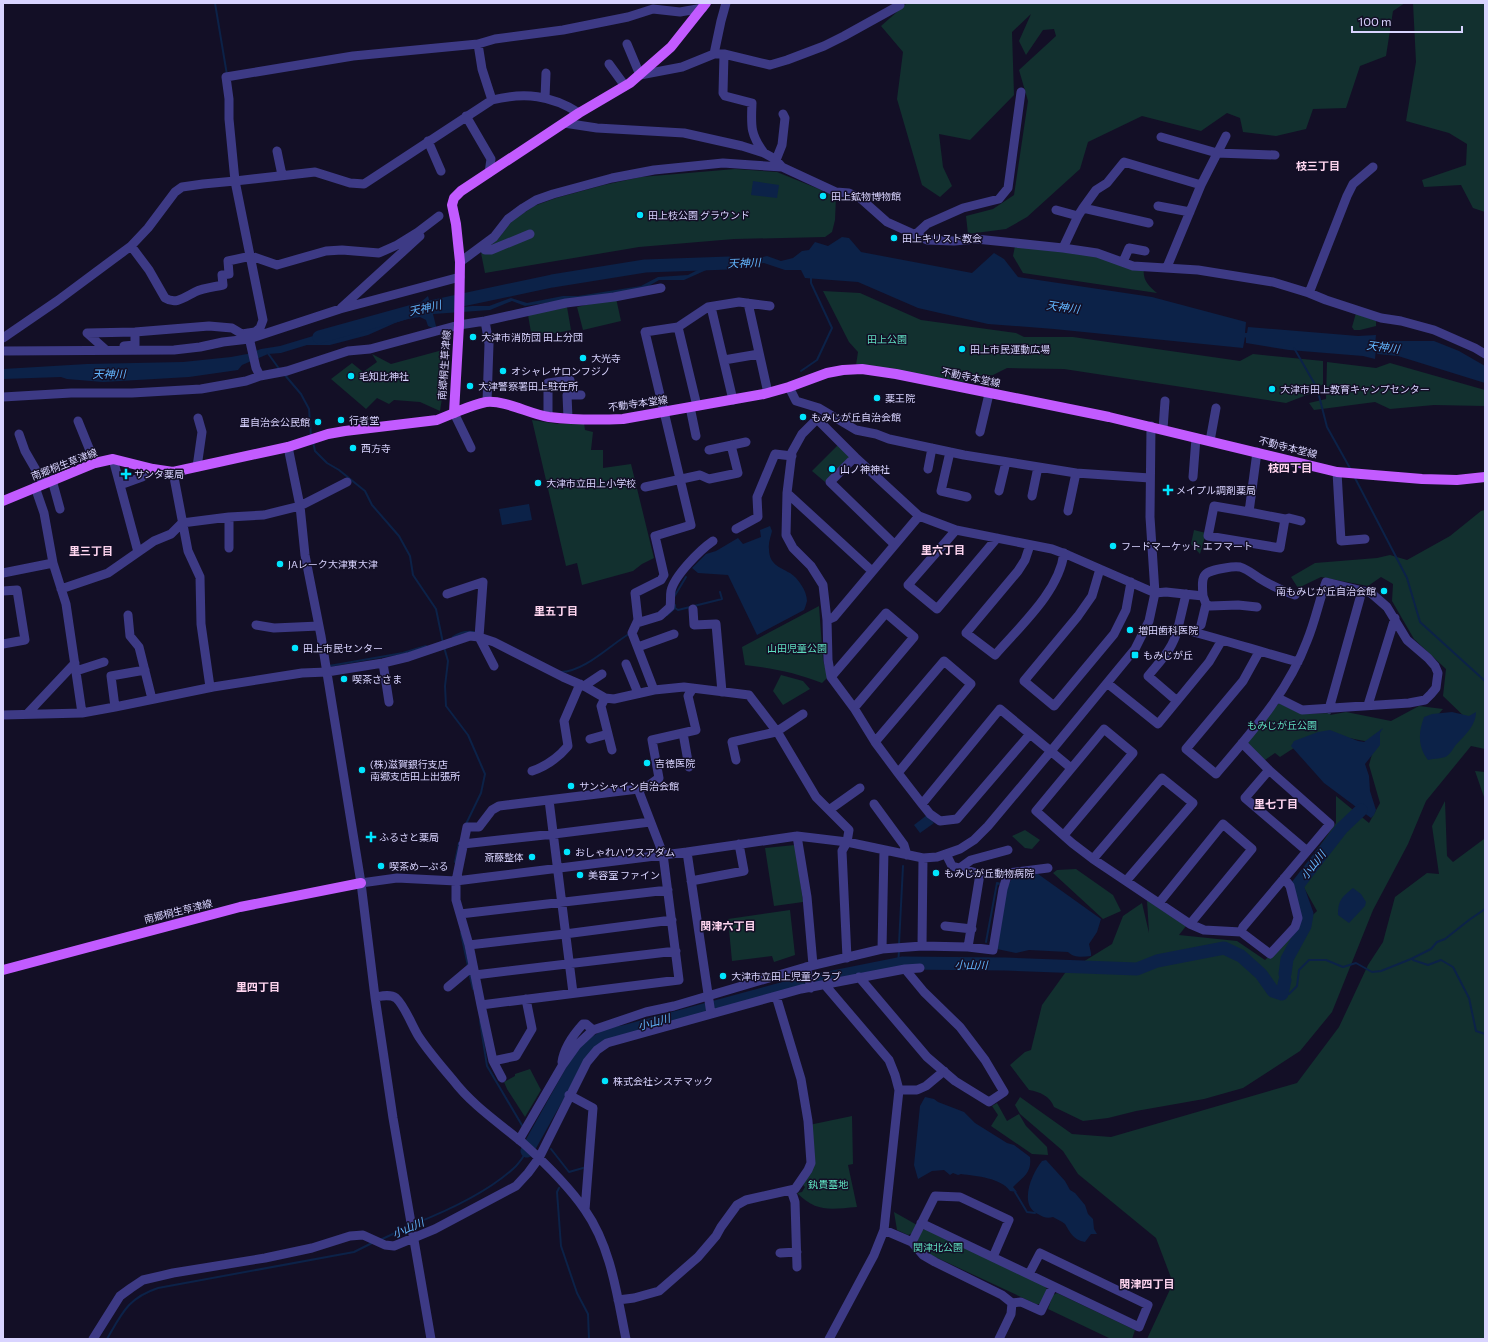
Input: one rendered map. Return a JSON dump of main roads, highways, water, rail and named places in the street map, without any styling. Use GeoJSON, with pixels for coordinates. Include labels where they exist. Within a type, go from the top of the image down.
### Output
{"type":"FeatureCollection","features":[{"type":"Feature","properties":{"kind":"main road","name":"南郷桐生草津線"},"geometry":{"type":"LineString","coordinates":[[3,502],[95,463],[113,459],[153,469],[173,472],[288,447],[328,434],[437,420],[454,413],[459,325],[460,262],[456,224],[452,205],[454,198],[461,191],[579,113],[625,86],[671,47],[705,6]]}},
{"type":"Feature","properties":{"kind":"main road","name":"不動寺本堂線"},"geometry":{"type":"LineString","coordinates":[[454,413],[487,402],[497,403],[548,416],[604,420],[623,419],[768,393],[827,373],[857,369],[896,374],[989,394],[1110,417],[1337,472],[1422,480],[1457,480],[1485,477]]}},
{"type":"Feature","properties":{"kind":"main road","name":"南郷桐生草津線"},"geometry":{"type":"LineString","coordinates":[[3,970],[240,907],[361,883]]}},
{"type":"Feature","properties":{"kind":"water"},"geometry":{"type":"Polygon","coordinates":[[[753,181],[779,185],[777,198],[751,195],[753,181]]]}},
{"type":"Feature","properties":{"kind":"water"},"geometry":{"type":"Polygon","coordinates":[[[842,237],[849,238],[861,252],[972,273],[994,253],[1004,259],[1018,277],[1152,297],[1246,322],[1245,333],[1247,333],[1248,327],[1358,336],[1376,335],[1375,345],[1378,344],[1378,342],[1386,341],[1434,341],[1459,351],[1485,366],[1485,383],[1398,356],[1377,354],[1378,349],[1376,348],[1375,359],[1363,356],[1289,350],[1246,343],[1245,337],[1243,348],[1054,329],[988,324],[918,308],[858,282],[805,278],[801,270],[785,270],[764,263],[713,267],[684,280],[659,280],[647,287],[634,290],[525,306],[512,301],[490,310],[433,314],[437,330],[428,326],[426,320],[420,317],[407,319],[368,335],[330,345],[307,345],[281,353],[268,354],[242,365],[238,370],[189,377],[103,382],[67,379],[61,377],[3,379],[3,369],[87,364],[183,362],[231,357],[247,354],[261,349],[280,346],[333,330],[336,335],[359,331],[386,321],[401,318],[422,311],[421,302],[428,296],[432,310],[489,306],[511,298],[527,303],[563,296],[578,296],[641,286],[658,277],[688,275],[713,262],[755,259],[767,256],[781,261],[793,258],[802,251],[809,250],[815,242],[828,246],[842,237]]]}},
{"type":"Feature","properties":{"kind":"water"},"geometry":{"type":"Polygon","coordinates":[[[529,504],[532,520],[502,525],[499,509],[529,504]]]}},
{"type":"Feature","properties":{"kind":"water"},"geometry":{"type":"Polygon","coordinates":[[[770,526],[772,531],[769,544],[769,554],[775,564],[793,575],[799,581],[804,589],[807,601],[804,610],[757,635],[728,575],[698,573],[692,568],[706,554],[716,551],[738,538],[743,544],[761,537],[760,530],[770,526]]]}},
{"type":"Feature","properties":{"kind":"water"},"geometry":{"type":"Polygon","coordinates":[[[1452,712],[1469,716],[1476,712],[1474,722],[1448,755],[1443,758],[1428,760],[1422,750],[1420,740],[1424,717],[1432,714],[1452,712]]]}},
{"type":"Feature","properties":{"kind":"water"},"geometry":{"type":"Polygon","coordinates":[[[1383,728],[1380,733],[1380,745],[1365,764],[1369,776],[1370,791],[1376,810],[1371,818],[1324,783],[1291,746],[1294,741],[1318,732],[1330,730],[1364,742],[1383,728]]]}},
{"type":"Feature","properties":{"kind":"water"},"geometry":{"type":"Polygon","coordinates":[[[927,815],[934,823],[920,833],[914,825],[927,815]]]}},
{"type":"Feature","properties":{"kind":"water"},"geometry":{"type":"Polygon","coordinates":[[[1038,874],[1101,919],[1097,932],[1089,944],[1091,956],[1078,957],[1068,952],[1029,950],[1016,953],[997,949],[1007,888],[1013,876],[1038,874]]]}},
{"type":"Feature","properties":{"kind":"water"},"geometry":{"type":"Polygon","coordinates":[[[1353,888],[1361,894],[1366,902],[1365,906],[1349,923],[1338,915],[1338,910],[1341,899],[1353,888]]]}},
{"type":"Feature","properties":{"kind":"water"},"geometry":{"type":"Polygon","coordinates":[[[925,1097],[934,1099],[964,1112],[975,1123],[1007,1143],[1014,1145],[1030,1157],[1030,1167],[1028,1171],[1013,1187],[1017,1192],[1010,1191],[995,1180],[953,1173],[950,1175],[944,1170],[932,1171],[918,1179],[914,1165],[920,1106],[925,1097]]]}},
{"type":"Feature","properties":{"kind":"water"},"geometry":{"type":"Polygon","coordinates":[[[1046,1160],[1065,1181],[1070,1190],[1075,1193],[1085,1205],[1088,1214],[1093,1219],[1094,1229],[1097,1234],[1091,1234],[1085,1242],[1075,1238],[1064,1223],[1053,1217],[1043,1217],[1032,1210],[1029,1204],[1029,1189],[1034,1173],[1042,1161],[1046,1160]]]}},
{"type":"Feature","properties":{"kind":"waterway"},"geometry":{"type":"LineString","coordinates":[[215,3],[227,75]]}},
{"type":"Feature","properties":{"kind":"waterway","name":"天神川"},"geometry":{"type":"LineString","coordinates":[[319,337],[420,309],[552,281],[645,266],[729,263]]}},
{"type":"Feature","properties":{"kind":"waterway"},"geometry":{"type":"LineString","coordinates":[[801,371],[817,360],[832,328],[811,283],[811,276]]}},
{"type":"Feature","properties":{"kind":"waterway"},"geometry":{"type":"LineString","coordinates":[[1294,348],[1317,388],[1327,427],[1351,470]]}},
{"type":"Feature","properties":{"kind":"waterway"},"geometry":{"type":"LineString","coordinates":[[267,352],[280,370]]}},
{"type":"Feature","properties":{"kind":"waterway"},"geometry":{"type":"LineString","coordinates":[[284,374],[301,394],[309,409],[311,436]]}},
{"type":"Feature","properties":{"kind":"waterway"},"geometry":{"type":"LineString","coordinates":[[313,442],[315,451],[327,463],[339,470],[365,491],[372,505],[399,536],[410,556],[413,575],[436,609],[443,643]]}},
{"type":"Feature","properties":{"kind":"waterway"},"geometry":{"type":"LineString","coordinates":[[1355,478],[1407,578],[1420,622],[1485,681]]}},
{"type":"Feature","properties":{"kind":"waterway"},"geometry":{"type":"LineString","coordinates":[[674,597],[686,577]]}},
{"type":"Feature","properties":{"kind":"waterway"},"geometry":{"type":"LineString","coordinates":[[675,608],[678,610],[722,599],[720,592]]}},
{"type":"Feature","properties":{"kind":"waterway"},"geometry":{"type":"LineString","coordinates":[[667,615],[675,608],[675,605]]}},
{"type":"Feature","properties":{"kind":"waterway"},"geometry":{"type":"LineString","coordinates":[[453,637],[465,632],[477,633]]}},
{"type":"Feature","properties":{"kind":"waterway"},"geometry":{"type":"LineString","coordinates":[[561,672],[570,671],[588,663],[629,634]]}},
{"type":"Feature","properties":{"kind":"waterway"},"geometry":{"type":"LineString","coordinates":[[329,666],[403,653],[426,646]]}},
{"type":"Feature","properties":{"kind":"waterway"},"geometry":{"type":"LineString","coordinates":[[444,647],[448,661],[445,686],[446,706],[468,735],[485,774],[481,793],[466,824]]}},
{"type":"Feature","properties":{"kind":"waterway","name":"小山川"},"geometry":{"type":"LineString","coordinates":[[1285,974],[1287,959],[1305,926],[1307,914],[1297,886],[1342,828],[1361,810]]}},
{"type":"Feature","properties":{"kind":"waterway"},"geometry":{"type":"LineString","coordinates":[[455,862],[459,843]]}},
{"type":"Feature","properties":{"kind":"waterway"},"geometry":{"type":"LineString","coordinates":[[899,944],[903,866]]}},
{"type":"Feature","properties":{"kind":"waterway"},"geometry":{"type":"LineString","coordinates":[[986,942],[997,883],[1001,884]]}},
{"type":"Feature","properties":{"kind":"waterway"},"geometry":{"type":"LineString","coordinates":[[1282,994],[1289,994],[1297,986],[1299,970],[1309,960],[1326,960],[1343,967],[1356,963],[1372,972],[1381,971],[1431,949],[1437,942],[1445,939],[1485,909]]}},
{"type":"Feature","properties":{"kind":"waterway"},"geometry":{"type":"LineString","coordinates":[[461,933],[468,966]]}},
{"type":"Feature","properties":{"kind":"waterway","name":"小山川"},"geometry":{"type":"LineString","coordinates":[[527,1151],[579,1058],[592,1044],[609,1034],[623,1032],[807,982],[902,963],[1006,964],[1137,969],[1157,961],[1224,948],[1241,956],[1261,974],[1273,991],[1282,994],[1285,980]]}},
{"type":"Feature","properties":{"kind":"waterway"},"geometry":{"type":"LineString","coordinates":[[898,964],[899,951]]}},
{"type":"Feature","properties":{"kind":"waterway"},"geometry":{"type":"LineString","coordinates":[[1413,960],[1428,965],[1441,960],[1453,967],[1469,998],[1476,1031],[1485,1034]]}},
{"type":"Feature","properties":{"kind":"waterway"},"geometry":{"type":"LineString","coordinates":[[469,972],[473,989]]}},
{"type":"Feature","properties":{"kind":"waterway"},"geometry":{"type":"LineString","coordinates":[[480,1021],[487,1066],[523,1127]]}},
{"type":"Feature","properties":{"kind":"waterway"},"geometry":{"type":"LineString","coordinates":[[551,1149],[569,1172],[583,1168]]}},
{"type":"Feature","properties":{"kind":"waterway","name":"小山川"},"geometry":{"type":"LineString","coordinates":[[414,1224],[480,1193],[504,1177],[516,1166],[527,1151]]}},
{"type":"Feature","properties":{"kind":"waterway"},"geometry":{"type":"LineString","coordinates":[[559,1188],[557,1192],[561,1246],[577,1293],[588,1314],[589,1339]]}},
{"type":"Feature","properties":{"kind":"waterway"},"geometry":{"type":"LineString","coordinates":[[1015,1192],[1027,1212],[1035,1213]]}},
{"type":"Feature","properties":{"kind":"waterway","name":"小山川"},"geometry":{"type":"LineString","coordinates":[[380,1240],[408,1227]]}},
{"type":"Feature","properties":{"kind":"waterway","name":"小山川"},"geometry":{"type":"LineString","coordinates":[[107,1339],[127,1308],[139,1297],[158,1288],[354,1252],[372,1243]]}},
{"type":"Feature","properties":{"kind":"place","name":"田上鉱物博物館"},"geometry":{"type":"Point","coordinates":[823,196]}},
{"type":"Feature","properties":{"kind":"place","name":"田上枝公園 グラウンド"},"geometry":{"type":"Point","coordinates":[640,215]}},
{"type":"Feature","properties":{"kind":"place","name":"田上キリスト教会"},"geometry":{"type":"Point","coordinates":[894,238]}},
{"type":"Feature","properties":{"kind":"place","name":"大津市消防団 田上分団"},"geometry":{"type":"Point","coordinates":[473,337]}},
{"type":"Feature","properties":{"kind":"place","name":"田上市民運動広場"},"geometry":{"type":"Point","coordinates":[962,349]}},
{"type":"Feature","properties":{"kind":"place","name":"大光寺"},"geometry":{"type":"Point","coordinates":[583,358]}},
{"type":"Feature","properties":{"kind":"place","name":"オシャレサロンフジノ"},"geometry":{"type":"Point","coordinates":[503,371]}},
{"type":"Feature","properties":{"kind":"place","name":"毛知比神社"},"geometry":{"type":"Point","coordinates":[351,376]}},
{"type":"Feature","properties":{"kind":"place","name":"大津警察署田上駐在所"},"geometry":{"type":"Point","coordinates":[470,386]}},
{"type":"Feature","properties":{"kind":"place","name":"大津市田上教育キャンプセンター"},"geometry":{"type":"Point","coordinates":[1272,389]}},
{"type":"Feature","properties":{"kind":"place","name":"薬王院"},"geometry":{"type":"Point","coordinates":[877,398]}},
{"type":"Feature","properties":{"kind":"place","name":"もみじが丘自治会館"},"geometry":{"type":"Point","coordinates":[803,417]}},
{"type":"Feature","properties":{"kind":"place","name":"行者堂"},"geometry":{"type":"Point","coordinates":[341,420]}},
{"type":"Feature","properties":{"kind":"place","name":"里自治会公民館"},"geometry":{"type":"Point","coordinates":[318,422]}},
{"type":"Feature","properties":{"kind":"place","name":"西方寺"},"geometry":{"type":"Point","coordinates":[353,448]}},
{"type":"Feature","properties":{"kind":"place","name":"山ノ神神社"},"geometry":{"type":"Point","coordinates":[832,469]}},
{"type":"Feature","properties":{"kind":"place","name":"サンタ薬局"},"geometry":{"type":"Point","coordinates":[126,474]}},
{"type":"Feature","properties":{"kind":"place","name":"大津市立田上小学校"},"geometry":{"type":"Point","coordinates":[538,483]}},
{"type":"Feature","properties":{"kind":"place","name":"メイプル調剤薬局"},"geometry":{"type":"Point","coordinates":[1168,490]}},
{"type":"Feature","properties":{"kind":"place","name":"フードマーケット エフマート"},"geometry":{"type":"Point","coordinates":[1113,546]}},
{"type":"Feature","properties":{"kind":"place","name":"JAレーク大津東大津"},"geometry":{"type":"Point","coordinates":[280,564]}},
{"type":"Feature","properties":{"kind":"place","name":"南もみじが丘自治会館"},"geometry":{"type":"Point","coordinates":[1384,591]}},
{"type":"Feature","properties":{"kind":"place","name":"増田歯科医院"},"geometry":{"type":"Point","coordinates":[1130,630]}},
{"type":"Feature","properties":{"kind":"place","name":"田上市民センター"},"geometry":{"type":"Point","coordinates":[295,648]}},
{"type":"Feature","properties":{"kind":"place","name":"もみじが丘"},"geometry":{"type":"Point","coordinates":[1135,655]}},
{"type":"Feature","properties":{"kind":"place","name":"喫茶ささま"},"geometry":{"type":"Point","coordinates":[344,679]}},
{"type":"Feature","properties":{"kind":"place","name":"吉徳医院"},"geometry":{"type":"Point","coordinates":[647,763]}},
{"type":"Feature","properties":{"kind":"place","name":"(株)滋賀銀行支店 南郷支店田上出張所"},"geometry":{"type":"Point","coordinates":[362,770]}},
{"type":"Feature","properties":{"kind":"place","name":"サンシャイン自治会館"},"geometry":{"type":"Point","coordinates":[571,786]}},
{"type":"Feature","properties":{"kind":"place","name":"ふるさと薬局"},"geometry":{"type":"Point","coordinates":[371,837]}},
{"type":"Feature","properties":{"kind":"place","name":"おしゃれハウスアダム"},"geometry":{"type":"Point","coordinates":[567,852]}},
{"type":"Feature","properties":{"kind":"place","name":"斎藤整体"},"geometry":{"type":"Point","coordinates":[532,857]}},
{"type":"Feature","properties":{"kind":"place","name":"喫茶めーぷる"},"geometry":{"type":"Point","coordinates":[381,866]}},
{"type":"Feature","properties":{"kind":"place","name":"もみじが丘動物病院"},"geometry":{"type":"Point","coordinates":[936,873]}},
{"type":"Feature","properties":{"kind":"place","name":"美容室 ファイン"},"geometry":{"type":"Point","coordinates":[580,875]}},
{"type":"Feature","properties":{"kind":"place","name":"大津市立田上児童クラブ"},"geometry":{"type":"Point","coordinates":[723,976]}},
{"type":"Feature","properties":{"kind":"place","name":"株式会社システマック"},"geometry":{"type":"Point","coordinates":[605,1081]}},
{"type":"Feature","properties":{"kind":"district","name":"枝三丁目"},"geometry":{"type":"Point","coordinates":[1318,166]}},
{"type":"Feature","properties":{"kind":"district","name":"枝四丁目"},"geometry":{"type":"Point","coordinates":[1290,468]}},
{"type":"Feature","properties":{"kind":"district","name":"里六丁目"},"geometry":{"type":"Point","coordinates":[943,550]}},
{"type":"Feature","properties":{"kind":"district","name":"里三丁目"},"geometry":{"type":"Point","coordinates":[91,551]}},
{"type":"Feature","properties":{"kind":"district","name":"里五丁目"},"geometry":{"type":"Point","coordinates":[556,611]}},
{"type":"Feature","properties":{"kind":"district","name":"里七丁目"},"geometry":{"type":"Point","coordinates":[1276,804]}},
{"type":"Feature","properties":{"kind":"district","name":"関津六丁目"},"geometry":{"type":"Point","coordinates":[728,926]}},
{"type":"Feature","properties":{"kind":"district","name":"里四丁目"},"geometry":{"type":"Point","coordinates":[258,987]}},
{"type":"Feature","properties":{"kind":"district","name":"関津四丁目"},"geometry":{"type":"Point","coordinates":[1147,1284]}},
{"type":"Feature","properties":{"kind":"park label","name":"田上公園"},"geometry":{"type":"Point","coordinates":[887,339]}},
{"type":"Feature","properties":{"kind":"park label","name":"山田児童公園"},"geometry":{"type":"Point","coordinates":[797,648]}},
{"type":"Feature","properties":{"kind":"park label","name":"もみじが丘公園"},"geometry":{"type":"Point","coordinates":[1282,725]}},
{"type":"Feature","properties":{"kind":"park label","name":"釻貴墓地"},"geometry":{"type":"Point","coordinates":[828,1184]}},
{"type":"Feature","properties":{"kind":"park label","name":"関津北公園"},"geometry":{"type":"Point","coordinates":[938,1247]}}]}
